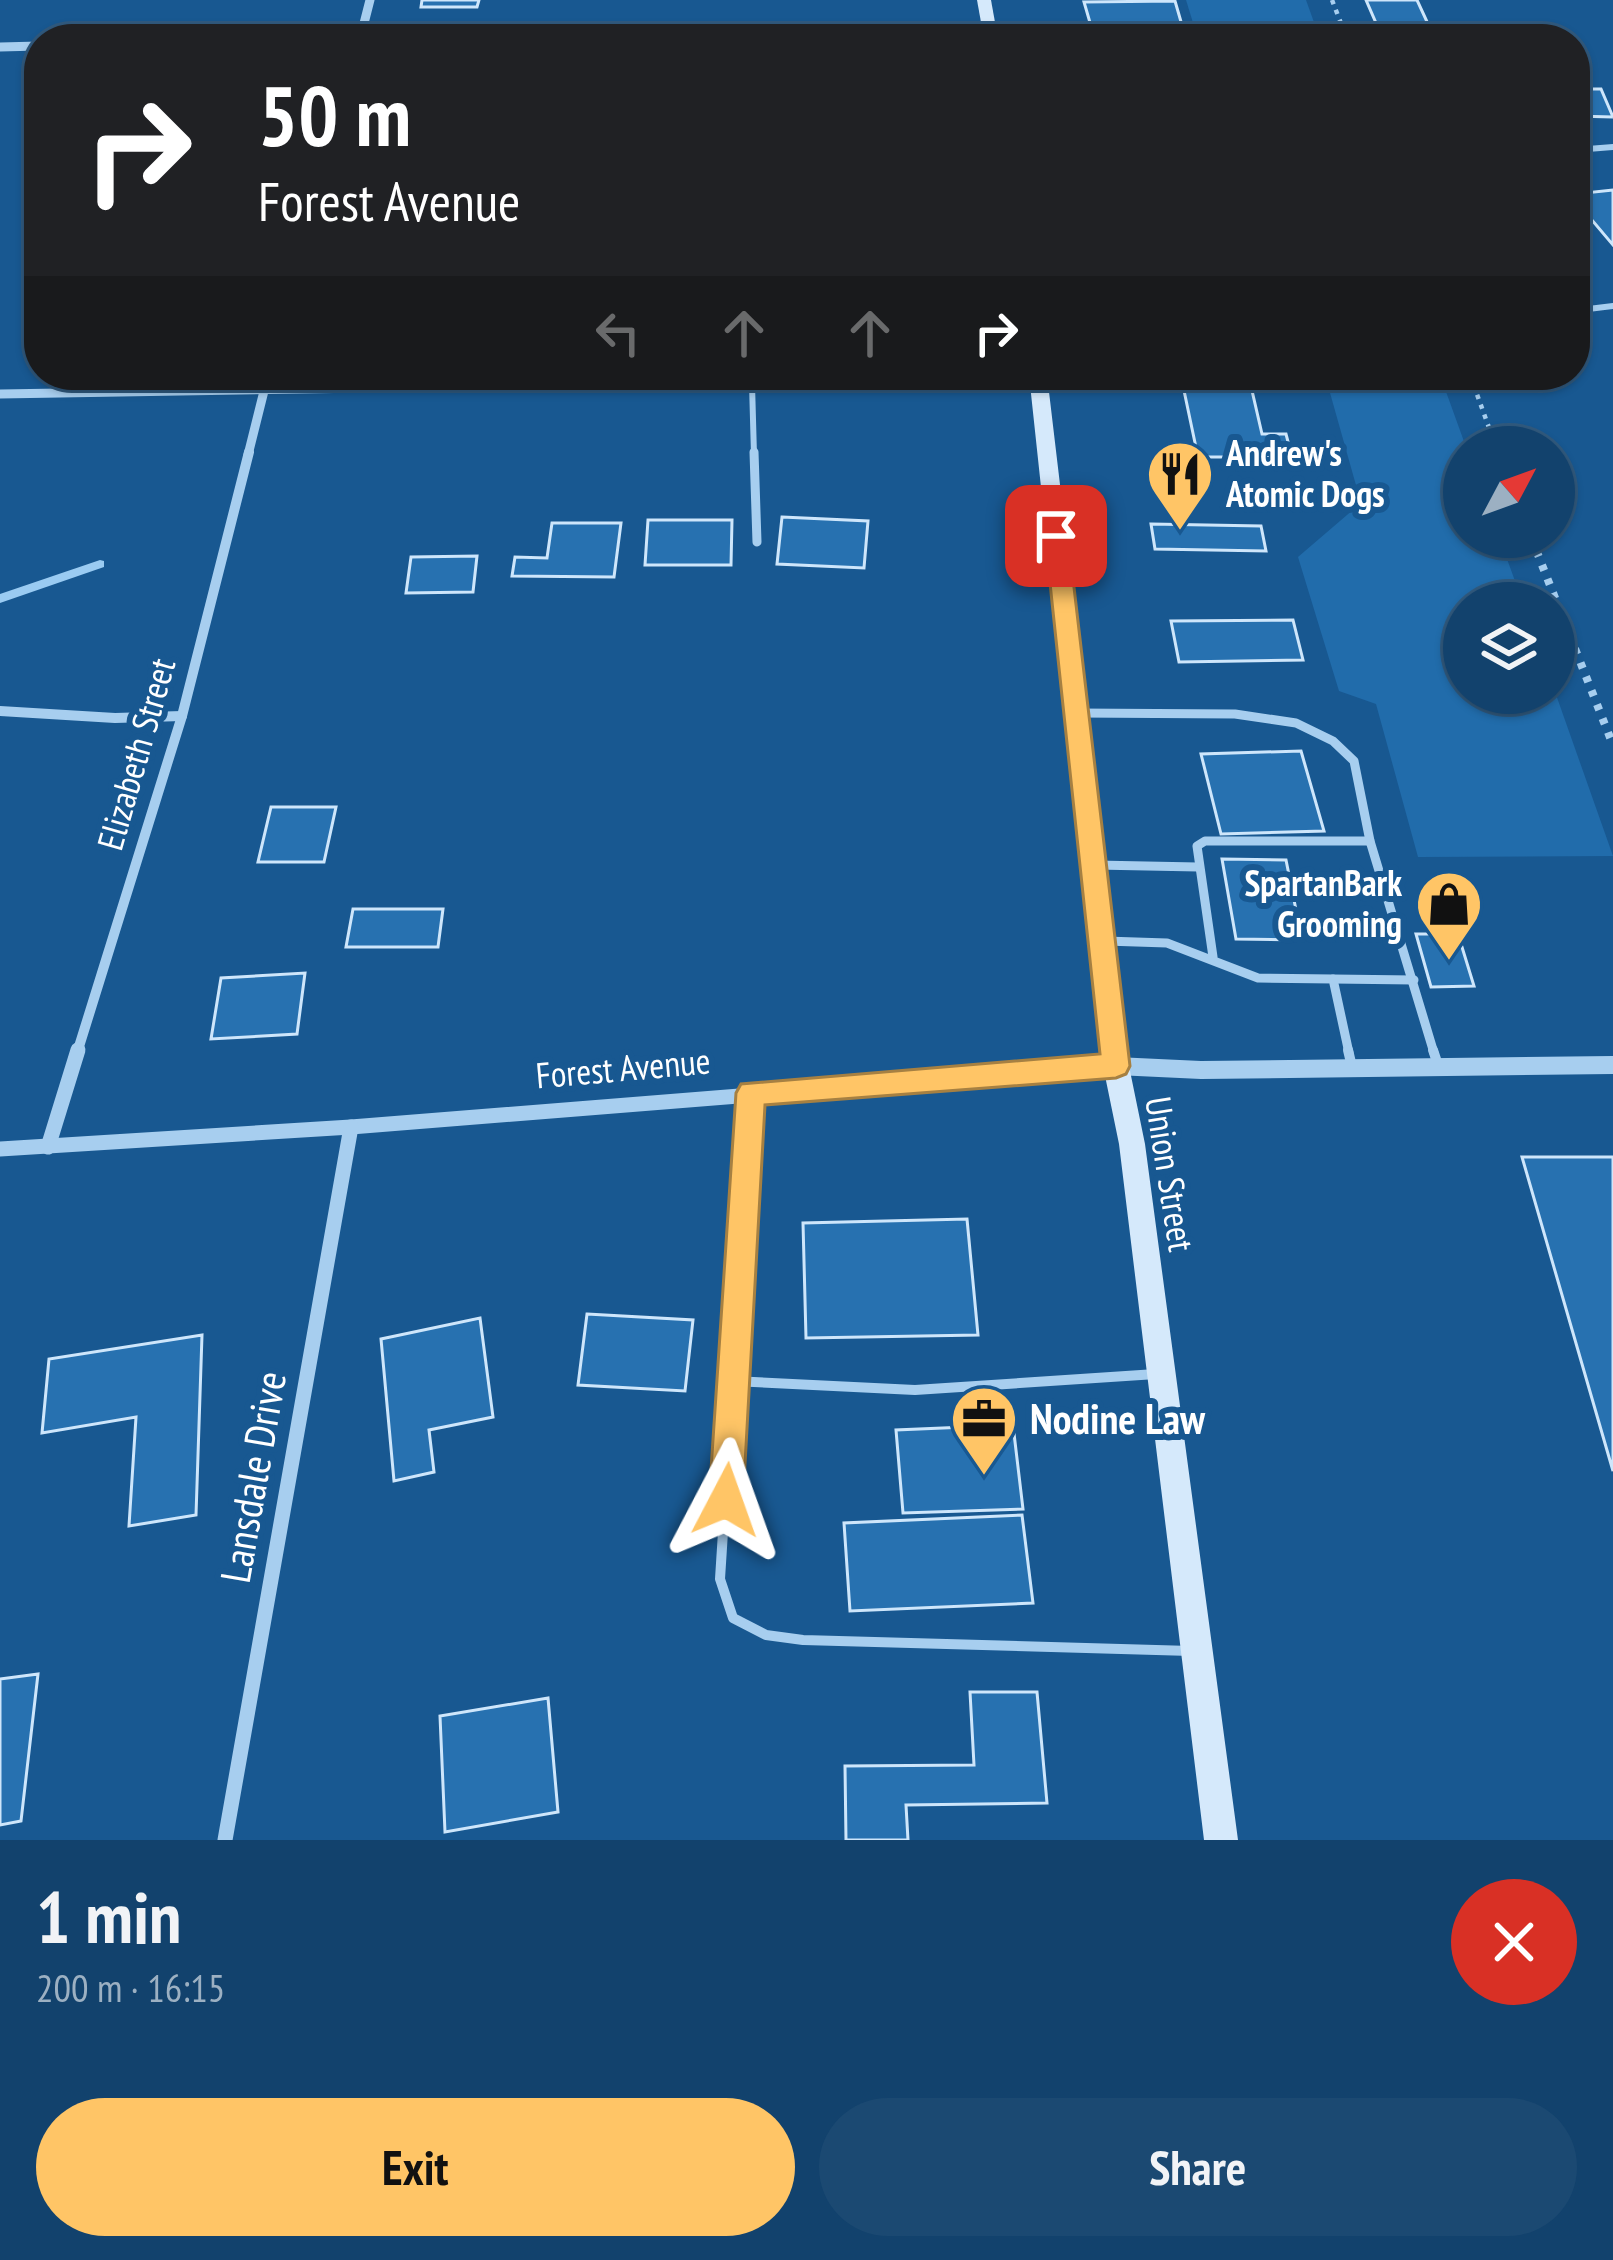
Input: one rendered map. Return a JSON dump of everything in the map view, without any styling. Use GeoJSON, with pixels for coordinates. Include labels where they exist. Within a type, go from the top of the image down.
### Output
{"type":"FeatureCollection","features":[{"type":"Feature","properties":{"kind":"main road","name":"Union Street"},"geometry":{"type":"LineString","coordinates":[[1040,390],[1116,1066],[1132,1144],[1221,1840]]}},
{"type":"Feature","properties":{"kind":"street"},"geometry":{"type":"LineString","coordinates":[[0,394],[264,390]]}},
{"type":"Feature","properties":{"kind":"street","name":"Elizabeth Street"},"geometry":{"type":"LineString","coordinates":[[48,1147],[182,716],[264,390]]}},
{"type":"Feature","properties":{"kind":"street"},"geometry":{"type":"LineString","coordinates":[[0,710],[93,717],[182,716]]}},
{"type":"Feature","properties":{"kind":"street","name":"Forest Avenue"},"geometry":{"type":"LineString","coordinates":[[0,1149],[351,1127],[1116,1066],[1201,1070],[1613,1065]]}},
{"type":"Feature","properties":{"kind":"street","name":"Lansdale Drive"},"geometry":{"type":"LineString","coordinates":[[225,1840],[351,1127]]}},
{"type":"Feature","properties":{"kind":"lane"},"geometry":{"type":"LineString","coordinates":[[752,390],[757,542]]}},
{"type":"Feature","properties":{"kind":"lane"},"geometry":{"type":"LineString","coordinates":[[1077,713],[1235,714],[1296,723],[1333,741],[1354,761],[1370,842],[1438,1065]]}},
{"type":"Feature","properties":{"kind":"lane"},"geometry":{"type":"LineString","coordinates":[[1213,958],[1196,846],[1205,841],[1370,842]]}},
{"type":"Feature","properties":{"kind":"lane"},"geometry":{"type":"LineString","coordinates":[[1095,865],[1198,866]]}},
{"type":"Feature","properties":{"kind":"lane"},"geometry":{"type":"LineString","coordinates":[[1103,941],[1167,943],[1258,978],[1414,980]]}},
{"type":"Feature","properties":{"kind":"lane"},"geometry":{"type":"LineString","coordinates":[[1334,979],[1352,1067]]}},
{"type":"Feature","properties":{"kind":"lane"},"geometry":{"type":"LineString","coordinates":[[751,1093],[720,1579],[733,1618],[766,1635],[803,1640],[1197,1652]]}},
{"type":"Feature","properties":{"kind":"lane"},"geometry":{"type":"LineString","coordinates":[[734,1381],[915,1390],[1161,1373]]}},
{"type":"Feature","properties":{"kind":"path"},"geometry":{"type":"LineString","coordinates":[[1475,390],[1488,426]]}},
{"type":"Feature","properties":{"kind":"path"},"geometry":{"type":"LineString","coordinates":[[1539,558],[1613,745]]}},
{"type":"Feature","properties":{"kind":"shaded area"},"geometry":{"type":"Polygon","coordinates":[[[1186,0],[1306,0],[1315,24],[1193,24],[1186,0]]]}},
{"type":"Feature","properties":{"kind":"shaded area"},"geometry":{"type":"Polygon","coordinates":[[[1329,390],[1445,390],[1458,426],[1443,426],[1443,558],[1507,558],[1515,582],[1443,582],[1443,714],[1563,714],[1613,856],[1418,857],[1376,704],[1339,691],[1298,557],[1361,503],[1329,390]]]}},
{"type":"Feature","properties":{"kind":"building"},"geometry":{"type":"Polygon","coordinates":[[[422,0],[479,0],[477,7],[421,7],[422,0]]]}},
{"type":"Feature","properties":{"kind":"building"},"geometry":{"type":"Polygon","coordinates":[[[1366,0],[1417,0],[1428,24],[1376,24],[1366,0]]]}},
{"type":"Feature","properties":{"kind":"building"},"geometry":{"type":"Polygon","coordinates":[[[1175,1],[1182,24],[1090,24],[1084,2],[1175,1]]]}},
{"type":"Feature","properties":{"kind":"building"},"geometry":{"type":"Polygon","coordinates":[[[1590,89],[1601,89],[1613,117],[1590,116],[1590,89]]]}},
{"type":"Feature","properties":{"kind":"building"},"geometry":{"type":"Polygon","coordinates":[[[1613,190],[1613,245],[1590,218],[1590,192],[1613,190]]]}},
{"type":"Feature","properties":{"kind":"building"},"geometry":{"type":"Polygon","coordinates":[[[1184,390],[1252,390],[1262,434],[1286,434],[1292,457],[1198,457],[1184,390]]]}},
{"type":"Feature","properties":{"kind":"building"},"geometry":{"type":"Polygon","coordinates":[[[782,517],[868,521],[864,568],[777,564],[782,517]]]}},
{"type":"Feature","properties":{"kind":"building"},"geometry":{"type":"Polygon","coordinates":[[[648,520],[732,520],[731,565],[645,565],[648,520]]]}},
{"type":"Feature","properties":{"kind":"building"},"geometry":{"type":"Polygon","coordinates":[[[552,523],[621,523],[614,577],[512,576],[515,557],[547,558],[552,523]]]}},
{"type":"Feature","properties":{"kind":"building"},"geometry":{"type":"Polygon","coordinates":[[[1151,524],[1261,526],[1266,551],[1155,549],[1151,524]]]}},
{"type":"Feature","properties":{"kind":"building"},"geometry":{"type":"Polygon","coordinates":[[[477,556],[473,592],[406,593],[411,557],[477,556]]]}},
{"type":"Feature","properties":{"kind":"building"},"geometry":{"type":"Polygon","coordinates":[[[1293,620],[1303,660],[1179,662],[1171,621],[1293,620]]]}},
{"type":"Feature","properties":{"kind":"building"},"geometry":{"type":"Polygon","coordinates":[[[1301,751],[1324,831],[1221,834],[1201,754],[1301,751]]]}},
{"type":"Feature","properties":{"kind":"building"},"geometry":{"type":"Polygon","coordinates":[[[271,807],[336,807],[324,862],[258,862],[271,807]]]}},
{"type":"Feature","properties":{"kind":"building"},"geometry":{"type":"Polygon","coordinates":[[[1222,859],[1286,860],[1302,940],[1236,939],[1222,859]]]}},
{"type":"Feature","properties":{"kind":"building"},"geometry":{"type":"Polygon","coordinates":[[[353,909],[443,909],[438,947],[346,947],[353,909]]]}},
{"type":"Feature","properties":{"kind":"building"},"geometry":{"type":"Polygon","coordinates":[[[1416,934],[1458,934],[1474,986],[1431,987],[1416,934]]]}},
{"type":"Feature","properties":{"kind":"building"},"geometry":{"type":"Polygon","coordinates":[[[305,973],[297,1034],[211,1039],[221,978],[305,973]]]}},
{"type":"Feature","properties":{"kind":"building"},"geometry":{"type":"Polygon","coordinates":[[[1522,1157],[1613,1157],[1613,1471],[1522,1157]]]}},
{"type":"Feature","properties":{"kind":"building"},"geometry":{"type":"Polygon","coordinates":[[[967,1219],[978,1335],[806,1338],[803,1223],[967,1219]]]}},
{"type":"Feature","properties":{"kind":"building"},"geometry":{"type":"Polygon","coordinates":[[[587,1314],[693,1320],[685,1391],[578,1385],[587,1314]]]}},
{"type":"Feature","properties":{"kind":"building"},"geometry":{"type":"Polygon","coordinates":[[[480,1318],[493,1417],[429,1430],[434,1472],[394,1481],[381,1339],[480,1318]]]}},
{"type":"Feature","properties":{"kind":"building"},"geometry":{"type":"Polygon","coordinates":[[[202,1335],[196,1515],[129,1526],[136,1417],[42,1433],[49,1359],[202,1335]]]}},
{"type":"Feature","properties":{"kind":"building"},"geometry":{"type":"Polygon","coordinates":[[[1013,1425],[1023,1509],[903,1513],[896,1430],[1013,1425]]]}},
{"type":"Feature","properties":{"kind":"building"},"geometry":{"type":"Polygon","coordinates":[[[1022,1515],[1033,1603],[850,1611],[844,1523],[1022,1515]]]}},
{"type":"Feature","properties":{"kind":"building"},"geometry":{"type":"Polygon","coordinates":[[[38,1674],[21,1821],[0,1825],[0,1679],[38,1674]]]}},
{"type":"Feature","properties":{"kind":"building"},"geometry":{"type":"Polygon","coordinates":[[[970,1692],[1037,1692],[1047,1803],[906,1805],[908,1840],[846,1840],[845,1766],[974,1765],[970,1692]]]}},
{"type":"Feature","properties":{"kind":"building"},"geometry":{"type":"Polygon","coordinates":[[[548,1698],[558,1812],[445,1832],[440,1716],[548,1698]]]}},
{"type":"Feature","properties":{"kind":"waterway"},"geometry":{"type":"LineString","coordinates":[[0,599],[100,564]]}},
{"type":"Feature","properties":{"kind":"place","name":"Andrew's Atomic Dogs"},"geometry":{"type":"Point","coordinates":[1180,533]}},
{"type":"Feature","properties":{"kind":"place","name":"SpartanBark Grooming"},"geometry":{"type":"Point","coordinates":[1449,963]}},
{"type":"Feature","properties":{"kind":"place","name":"Nodine Law"},"geometry":{"type":"Point","coordinates":[984,1478]}},
{"type":"Feature","properties":{"kind":"route"},"geometry":{"type":"LineString","coordinates":[[726,1500],[751,1093],[1116,1066],[1056,536]]}}]}
